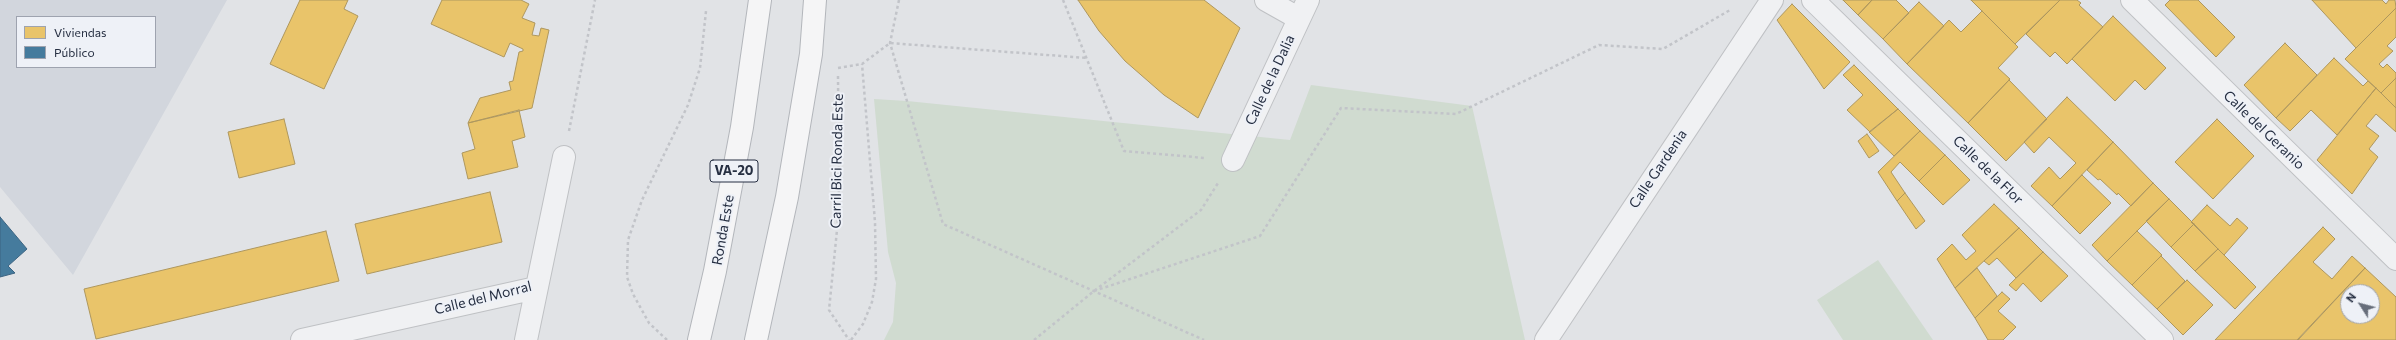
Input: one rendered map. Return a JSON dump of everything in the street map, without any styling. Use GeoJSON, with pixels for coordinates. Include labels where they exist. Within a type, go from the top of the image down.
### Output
{"type":"FeatureCollection","features":[{"type":"Feature","properties":{"kind":"highway","name":"Ronda Este"},"geometry":{"type":"LineString","coordinates":[[699,340],[716,271],[742,127],[760,0]]}},
{"type":"Feature","properties":{"kind":"highway"},"geometry":{"type":"LineString","coordinates":[[756,340],[791,174],[811,54],[815,0]]}},
{"type":"Feature","properties":{"kind":"street"},"geometry":{"type":"LineString","coordinates":[[1266,0],[1303,9]]}},
{"type":"Feature","properties":{"kind":"street","name":"Calle Gardenia"},"geometry":{"type":"LineString","coordinates":[[1546,340],[1772,0]]}},
{"type":"Feature","properties":{"kind":"street","name":"Calle de la Flor"},"geometry":{"type":"LineString","coordinates":[[1813,0],[2162,340]]}},
{"type":"Feature","properties":{"kind":"street","name":"Calle del Geranio"},"geometry":{"type":"LineString","coordinates":[[2132,0],[2396,259]]}},
{"type":"Feature","properties":{"kind":"street","name":"Calle de la Dalia"},"geometry":{"type":"LineString","coordinates":[[1233,160],[1303,9]]}},
{"type":"Feature","properties":{"kind":"street","name":"Calle del Morral"},"geometry":{"type":"LineString","coordinates":[[302,340],[536,288],[564,156]]}},
{"type":"Feature","properties":{"kind":"street"},"geometry":{"type":"LineString","coordinates":[[526,340],[536,288]]}},
{"type":"Feature","properties":{"kind":"path"},"geometry":{"type":"LineString","coordinates":[[564,156],[595,0]]}},
{"type":"Feature","properties":{"kind":"path"},"geometry":{"type":"LineString","coordinates":[[899,0],[890,43],[942,224],[1204,340]]}},
{"type":"Feature","properties":{"kind":"path"},"geometry":{"type":"LineString","coordinates":[[1034,340],[1094,291],[1201,210],[1233,160],[1124,151],[1063,0]]}},
{"type":"Feature","properties":{"kind":"path"},"geometry":{"type":"LineString","coordinates":[[1094,291],[1260,236],[1341,108],[1456,114],[1599,45],[1663,49],[1733,8]]}},
{"type":"Feature","properties":{"kind":"path"},"geometry":{"type":"LineString","coordinates":[[667,340],[649,323],[638,307],[627,277],[627,246],[642,200],[688,105],[700,68],[706,11]]}},
{"type":"Feature","properties":{"kind":"path"},"geometry":{"type":"LineString","coordinates":[[838,68],[862,64],[890,43],[1087,58]]}},
{"type":"Feature","properties":{"kind":"path","name":"Carril Bici Ronda Este"},"geometry":{"type":"LineString","coordinates":[[838,60],[839,210],[828,310],[850,340]]}},
{"type":"Feature","properties":{"kind":"path"},"geometry":{"type":"LineString","coordinates":[[850,340],[863,324],[872,302],[876,279],[875,222],[862,64]]}},
{"type":"Feature","properties":{"kind":"shaded area"},"geometry":{"type":"Polygon","coordinates":[[[0,0],[227,0],[73,275],[0,187],[0,0]]]}},
{"type":"Feature","properties":{"kind":"shaded area"},"geometry":{"type":"Polygon","coordinates":[[[1311,85],[1472,106],[1525,340],[884,340],[893,322],[896,283],[888,252],[874,99],[907,101],[1290,140],[1311,85]]]}},
{"type":"Feature","properties":{"kind":"shaded area"},"geometry":{"type":"Polygon","coordinates":[[[1878,260],[1933,340],[1843,340],[1817,300],[1878,260]]]}},
{"type":"Feature","properties":{"kind":"building: Viviendas"},"geometry":{"type":"Polygon","coordinates":[[[300,0],[348,0],[344,9],[358,16],[324,89],[270,64],[300,0]]]}},
{"type":"Feature","properties":{"kind":"building: Viviendas"},"geometry":{"type":"Polygon","coordinates":[[[442,0],[521,0],[529,4],[522,18],[535,23],[532,35],[539,36],[541,28],[549,30],[532,108],[468,123],[480,98],[511,90],[509,82],[513,81],[519,52],[523,51],[523,49],[510,43],[504,57],[431,24],[442,0]]]}},
{"type":"Feature","properties":{"kind":"building: Viviendas"},"geometry":{"type":"Polygon","coordinates":[[[1078,0],[1204,0],[1240,28],[1198,118],[1164,95],[1125,61],[1099,31],[1078,0]]]}},
{"type":"Feature","properties":{"kind":"building: Viviendas"},"geometry":{"type":"Polygon","coordinates":[[[1843,0],[1872,0],[1858,15],[1843,0]]]}},
{"type":"Feature","properties":{"kind":"building: Viviendas"},"geometry":{"type":"Polygon","coordinates":[[[1872,0],[1896,0],[1909,13],[1883,39],[1858,15],[1872,0]]]}},
{"type":"Feature","properties":{"kind":"building: Viviendas"},"geometry":{"type":"Polygon","coordinates":[[[1971,0],[2060,0],[2015,44],[1971,0]]]}},
{"type":"Feature","properties":{"kind":"building: Viviendas"},"geometry":{"type":"Polygon","coordinates":[[[2060,0],[2077,0],[2081,3],[2079,5],[2103,27],[2067,64],[2055,52],[2050,57],[2026,34],[2060,0]]]}},
{"type":"Feature","properties":{"kind":"building: Viviendas"},"geometry":{"type":"Polygon","coordinates":[[[2170,0],[2198,0],[2235,37],[2216,57],[2165,5],[2170,0]]]}},
{"type":"Feature","properties":{"kind":"building: Viviendas"},"geometry":{"type":"Polygon","coordinates":[[[2312,0],[2382,0],[2386,4],[2389,0],[2395,0],[2396,8],[2356,48],[2312,0]]]}},
{"type":"Feature","properties":{"kind":"building: Viviendas"},"geometry":{"type":"Polygon","coordinates":[[[1919,2],[1944,26],[1907,64],[1883,39],[1919,2]]]}},
{"type":"Feature","properties":{"kind":"building: Viviendas"},"geometry":{"type":"Polygon","coordinates":[[[1792,4],[1850,62],[1824,89],[1777,20],[1792,4]]]}},
{"type":"Feature","properties":{"kind":"building: Viviendas"},"geometry":{"type":"Polygon","coordinates":[[[2396,8],[2396,37],[2387,46],[2393,51],[2379,64],[2383,68],[2387,64],[2396,73],[2396,78],[2381,93],[2345,59],[2396,8]]]}},
{"type":"Feature","properties":{"kind":"building: Viviendas"},"geometry":{"type":"Polygon","coordinates":[[[1982,11],[2018,47],[1998,68],[2010,79],[1968,123],[1907,64],[1949,20],[1961,32],[1982,11]]]}},
{"type":"Feature","properties":{"kind":"building: Viviendas"},"geometry":{"type":"Polygon","coordinates":[[[2113,16],[2166,68],[2145,90],[2135,80],[2115,101],[2072,59],[2113,16]]]}},
{"type":"Feature","properties":{"kind":"building: Viviendas"},"geometry":{"type":"Polygon","coordinates":[[[2285,43],[2317,75],[2276,118],[2244,85],[2285,43]]]}},
{"type":"Feature","properties":{"kind":"building: Viviendas"},"geometry":{"type":"Polygon","coordinates":[[[2334,58],[2363,86],[2368,81],[2376,88],[2337,135],[2311,110],[2290,131],[2276,118],[2334,58]]]}},
{"type":"Feature","properties":{"kind":"building: Viviendas"},"geometry":{"type":"Polygon","coordinates":[[[1854,65],[1898,109],[1870,132],[1847,110],[1863,95],[1843,75],[1854,65]]]}},
{"type":"Feature","properties":{"kind":"building: Viviendas"},"geometry":{"type":"Polygon","coordinates":[[[2396,78],[2396,108],[2381,93],[2396,78]]]}},
{"type":"Feature","properties":{"kind":"building: Viviendas"},"geometry":{"type":"Polygon","coordinates":[[[2009,80],[2047,119],[2006,161],[1968,123],[2009,80]]]}},
{"type":"Feature","properties":{"kind":"building: Viviendas"},"geometry":{"type":"Polygon","coordinates":[[[2376,88],[2396,108],[2396,132],[2376,114],[2366,126],[2379,136],[2369,149],[2378,157],[2352,194],[2317,160],[2376,88]]]}},
{"type":"Feature","properties":{"kind":"building: Viviendas"},"geometry":{"type":"Polygon","coordinates":[[[2067,97],[2113,142],[2052,206],[2031,186],[2049,167],[2060,179],[2076,163],[2049,137],[2034,153],[2024,142],[2067,97]]]}},
{"type":"Feature","properties":{"kind":"building: Viviendas"},"geometry":{"type":"Polygon","coordinates":[[[1898,109],[1920,131],[1894,156],[1869,132],[1898,109]]]}},
{"type":"Feature","properties":{"kind":"building: Viviendas"},"geometry":{"type":"Polygon","coordinates":[[[519,110],[525,137],[512,141],[518,167],[468,179],[462,153],[475,149],[468,123],[519,110]]]}},
{"type":"Feature","properties":{"kind":"building: Viviendas"},"geometry":{"type":"Polygon","coordinates":[[[284,119],[295,164],[239,178],[228,132],[284,119]]]}},
{"type":"Feature","properties":{"kind":"building: Viviendas"},"geometry":{"type":"Polygon","coordinates":[[[2217,119],[2254,156],[2213,199],[2175,162],[2217,119]]]}},
{"type":"Feature","properties":{"kind":"building: Viviendas"},"geometry":{"type":"Polygon","coordinates":[[[1920,131],[1945,155],[1919,181],[1900,162],[1891,172],[1905,193],[1897,201],[1878,172],[1920,131]]]}},
{"type":"Feature","properties":{"kind":"building: Viviendas"},"geometry":{"type":"Polygon","coordinates":[[[1867,134],[1879,151],[1869,158],[1858,141],[1867,134]]]}},
{"type":"Feature","properties":{"kind":"building: Viviendas"},"geometry":{"type":"Polygon","coordinates":[[[2113,142],[2153,183],[2131,206],[2118,193],[2117,195],[2100,179],[2098,180],[2087,170],[2113,142]]]}},
{"type":"Feature","properties":{"kind":"building: Viviendas"},"geometry":{"type":"Polygon","coordinates":[[[1945,155],[1970,180],[1943,205],[1919,181],[1945,155]]]}},
{"type":"Feature","properties":{"kind":"building: Viviendas"},"geometry":{"type":"Polygon","coordinates":[[[2082,175],[2111,203],[2080,234],[2052,206],[2082,175]]]}},
{"type":"Feature","properties":{"kind":"building: Viviendas"},"geometry":{"type":"Polygon","coordinates":[[[2153,183],[2169,199],[2107,261],[2092,245],[2153,183]]]}},
{"type":"Feature","properties":{"kind":"building: Viviendas"},"geometry":{"type":"Polygon","coordinates":[[[490,192],[502,242],[367,274],[355,224],[490,192]]]}},
{"type":"Feature","properties":{"kind":"building: Viviendas"},"geometry":{"type":"Polygon","coordinates":[[[1905,193],[1925,221],[1916,229],[1897,201],[1905,193]]]}},
{"type":"Feature","properties":{"kind":"building: Viviendas"},"geometry":{"type":"Polygon","coordinates":[[[2169,199],[2194,224],[2171,247],[2146,221],[2169,199]]]}},
{"type":"Feature","properties":{"kind":"building: Viviendas"},"geometry":{"type":"Polygon","coordinates":[[[1994,204],[2019,228],[1955,288],[1937,259],[1952,244],[1966,260],[1976,251],[1962,235],[1994,204]]]}},
{"type":"Feature","properties":{"kind":"building: Viviendas"},"geometry":{"type":"Polygon","coordinates":[[[2207,205],[2230,226],[2237,218],[2248,228],[2224,255],[2191,222],[2207,205]]]}},
{"type":"Feature","properties":{"kind":"building: Viviendas"},"geometry":{"type":"Polygon","coordinates":[[[2194,224],[2218,249],[2195,271],[2171,247],[2194,224]]]}},
{"type":"Feature","properties":{"kind":"building: Viviendas"},"geometry":{"type":"Polygon","coordinates":[[[2323,227],[2335,239],[2313,262],[2332,279],[2352,256],[2365,268],[2350,284],[2340,284],[2340,294],[2297,340],[2215,340],[2323,227]]]}},
{"type":"Feature","properties":{"kind":"building: Viviendas"},"geometry":{"type":"Polygon","coordinates":[[[2019,228],[2043,252],[2016,278],[1997,258],[1989,265],[1984,261],[2019,228]]]}},
{"type":"Feature","properties":{"kind":"building: Viviendas"},"geometry":{"type":"Polygon","coordinates":[[[326,231],[339,281],[96,339],[84,289],[326,231]]]}},
{"type":"Feature","properties":{"kind":"building: Viviendas"},"geometry":{"type":"Polygon","coordinates":[[[2137,231],[2162,255],[2132,285],[2107,261],[2137,231]]]}},
{"type":"Feature","properties":{"kind":"building: Viviendas"},"geometry":{"type":"Polygon","coordinates":[[[2218,249],[2256,287],[2235,309],[2195,271],[2218,249]]]}},
{"type":"Feature","properties":{"kind":"building: Viviendas"},"geometry":{"type":"Polygon","coordinates":[[[2043,252],[2068,276],[2041,302],[2023,283],[2016,291],[2009,285],[2043,252]]]}},
{"type":"Feature","properties":{"kind":"building: Viviendas"},"geometry":{"type":"Polygon","coordinates":[[[2161,256],[2185,281],[2157,309],[2132,285],[2161,256]]]}},
{"type":"Feature","properties":{"kind":"building: Viviendas"},"geometry":{"type":"Polygon","coordinates":[[[1977,268],[1997,296],[1975,318],[1955,288],[1977,268]]]}},
{"type":"Feature","properties":{"kind":"building: Viviendas"},"geometry":{"type":"Polygon","coordinates":[[[2365,268],[2396,297],[2396,340],[2298,340],[2340,295],[2340,324],[2380,324],[2380,284],[2350,284],[2365,268]]]}},
{"type":"Feature","properties":{"kind":"building: Viviendas"},"geometry":{"type":"Polygon","coordinates":[[[2187,280],[2213,305],[2183,335],[2157,309],[2187,280]]]}},
{"type":"Feature","properties":{"kind":"building: Viviendas"},"geometry":{"type":"Polygon","coordinates":[[[2002,292],[2010,299],[1998,311],[2016,327],[2003,340],[1988,340],[1975,318],[2002,292]]]}},
{"type":"Feature","properties":{"kind":"building: Público"},"geometry":{"type":"Polygon","coordinates":[[[0,217],[27,249],[8,266],[15,273],[0,277],[0,217]]]}}]}
